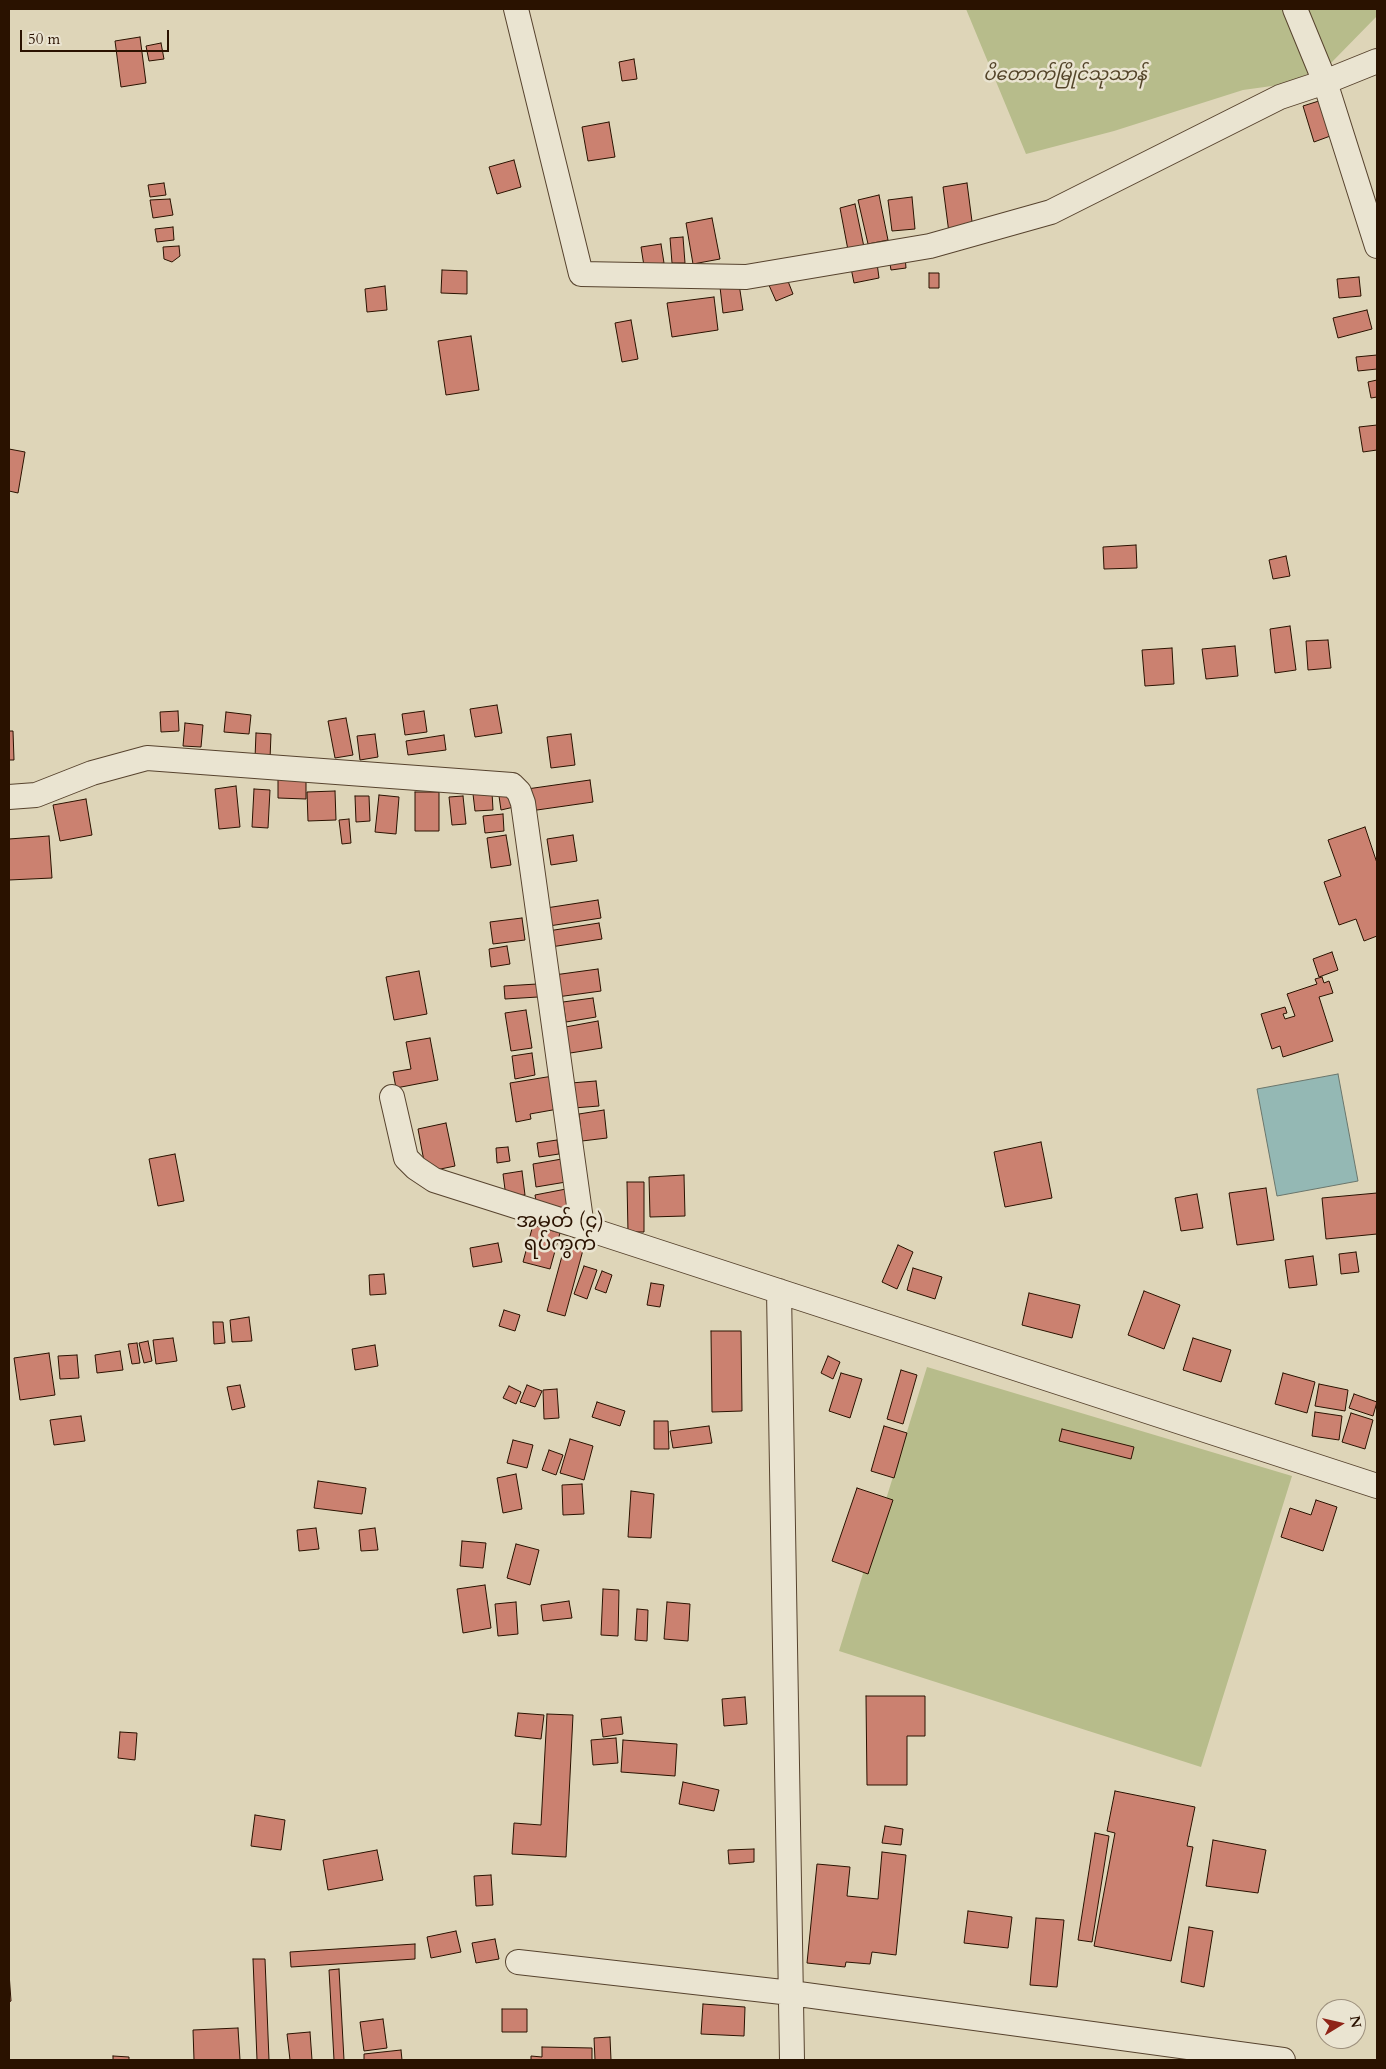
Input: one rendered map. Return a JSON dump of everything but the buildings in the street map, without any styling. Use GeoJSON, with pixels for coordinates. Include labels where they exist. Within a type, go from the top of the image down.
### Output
{"type":"FeatureCollection","features":[{"type":"Feature","properties":{"kind":"street"},"geometry":{"type":"LineString","coordinates":[[516,9],[582,274],[746,277],[930,246],[1051,212],[1280,97],[1326,82],[1377,61]]}},
{"type":"Feature","properties":{"kind":"street"},"geometry":{"type":"LineString","coordinates":[[1296,9],[1326,82],[1377,246]]}},
{"type":"Feature","properties":{"kind":"street"},"geometry":{"type":"LineString","coordinates":[[9,797],[36,795],[92,773],[147,758],[512,785],[519,792],[523,803],[582,1227]]}},
{"type":"Feature","properties":{"kind":"street"},"geometry":{"type":"LineString","coordinates":[[392,1096],[406,1158],[416,1168],[434,1180],[1377,1486]]}},
{"type":"Feature","properties":{"kind":"street"},"geometry":{"type":"LineString","coordinates":[[779,1291],[792,2060]]}},
{"type":"Feature","properties":{"kind":"street"},"geometry":{"type":"LineString","coordinates":[[518,1962],[791,1993],[1218,2056],[1283,2060]]}},
{"type":"Feature","properties":{"kind":"green space","name":"ပိတောက်မြိုင်သုသာန်"},"geometry":{"type":"Polygon","coordinates":[[[966,9],[1377,9],[1377,16],[1331,63],[1286,84],[1243,90],[1114,131],[1026,154],[966,9]]]}},
{"type":"Feature","properties":{"kind":"green space"},"geometry":{"type":"Polygon","coordinates":[[[927,1367],[1292,1476],[1201,1767],[839,1651],[927,1367]]]}},
{"type":"Feature","properties":{"kind":"water"},"geometry":{"type":"Polygon","coordinates":[[[1338,1074],[1358,1181],[1277,1196],[1257,1089],[1338,1074]]]}},
{"type":"Feature","properties":{"kind":"district","name":"အမှတ် (၄) ရပ်ကွက်"},"geometry":{"type":"Point","coordinates":[560,1234]}}]}
